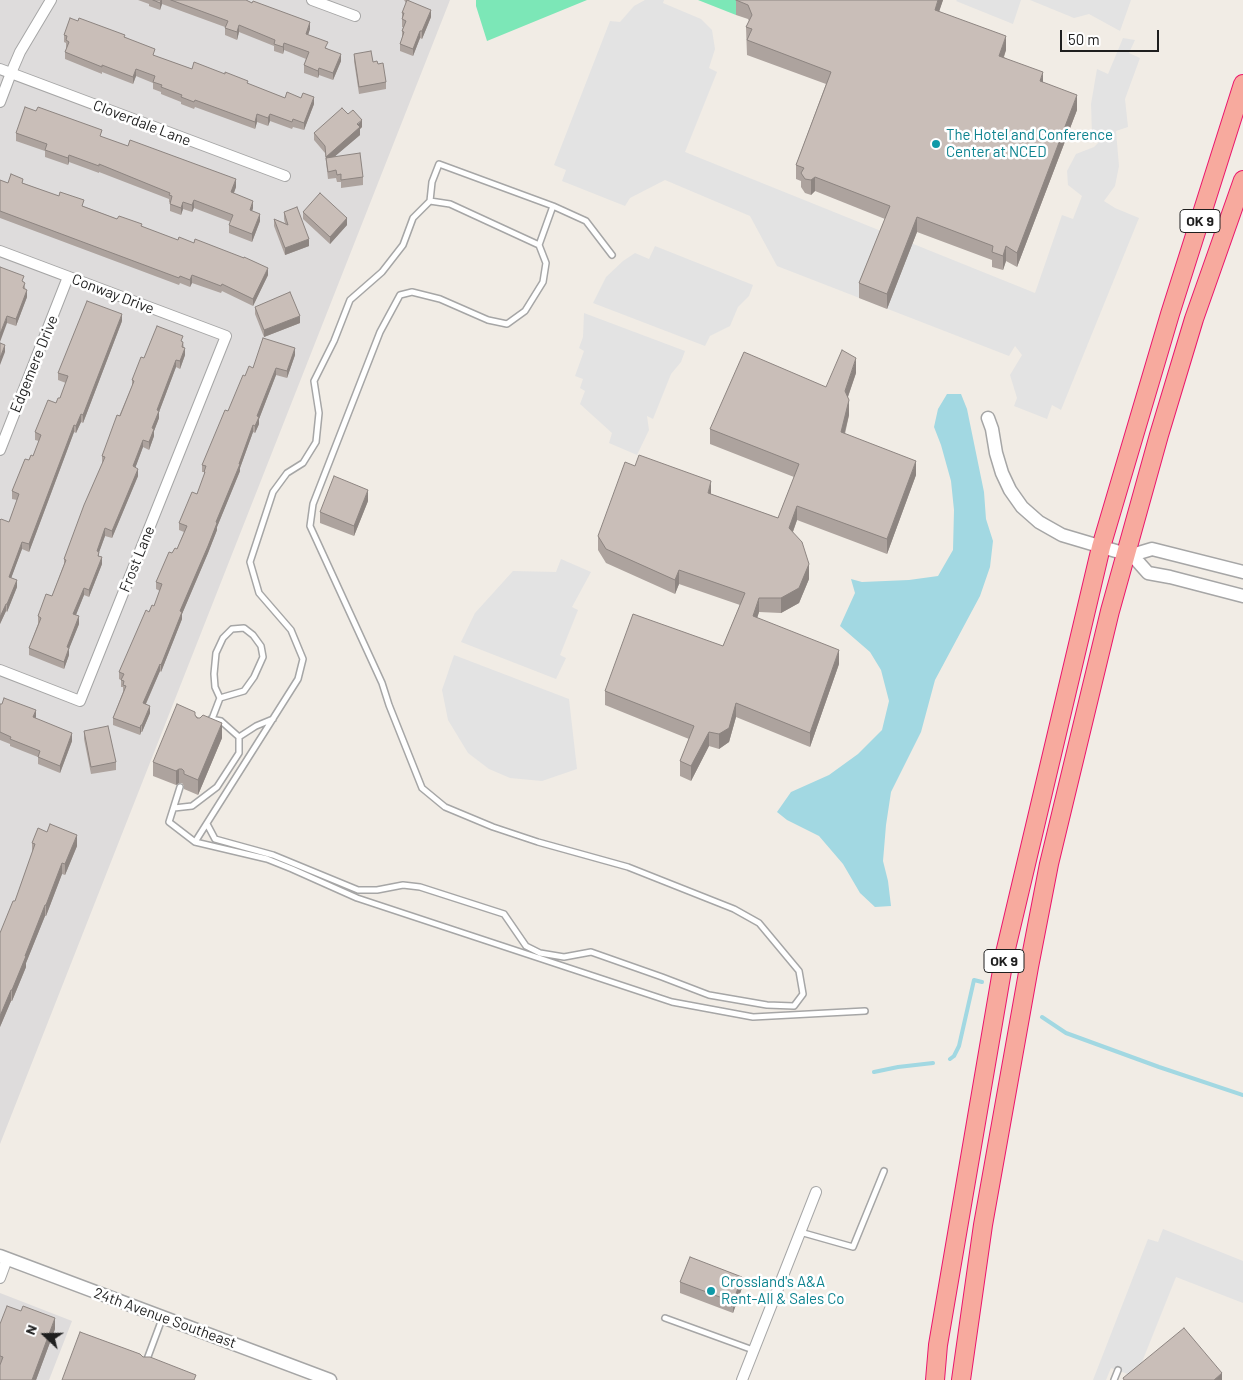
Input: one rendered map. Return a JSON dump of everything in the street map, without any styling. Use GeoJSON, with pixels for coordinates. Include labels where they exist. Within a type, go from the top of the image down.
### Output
{"type":"FeatureCollection","features":[{"type":"Feature","properties":{"kind":"highway","name":"OK 9"},"geometry":{"type":"LineString","coordinates":[[935,1380],[938,1345],[1005,953],[1100,547],[1170,314],[1243,84]]}},
{"type":"Feature","properties":{"kind":"highway","name":"OK 9"},"geometry":{"type":"LineString","coordinates":[[962,1380],[983,1225],[1049,864],[1110,611],[1129,555],[1159,435],[1187,341],[1243,180]]}},
{"type":"Feature","properties":{"kind":"street"},"geometry":{"type":"LineString","coordinates":[[0,102],[20,52],[51,0]]}},
{"type":"Feature","properties":{"kind":"street"},"geometry":{"type":"LineString","coordinates":[[312,0],[354,16]]}},
{"type":"Feature","properties":{"kind":"street","name":"Cloverdale Lane"},"geometry":{"type":"LineString","coordinates":[[0,69],[285,176]]}},
{"type":"Feature","properties":{"kind":"street","name":"Conway Drive"},"geometry":{"type":"LineString","coordinates":[[0,251],[226,336]]}},
{"type":"Feature","properties":{"kind":"street","name":"Edgemere Drive"},"geometry":{"type":"LineString","coordinates":[[0,450],[68,277]]}},
{"type":"Feature","properties":{"kind":"street","name":"Frost Lane"},"geometry":{"type":"LineString","coordinates":[[0,670],[80,702],[226,336]]}},
{"type":"Feature","properties":{"kind":"street"},"geometry":{"type":"LineString","coordinates":[[988,418],[1002,473],[1010,490],[1022,507],[1039,522],[1062,535],[1129,555],[1148,573],[1243,596]]}},
{"type":"Feature","properties":{"kind":"street"},"geometry":{"type":"LineString","coordinates":[[1129,555],[1152,549],[1243,572]]}},
{"type":"Feature","properties":{"kind":"street"},"geometry":{"type":"LineString","coordinates":[[742,1380],[816,1192]]}},
{"type":"Feature","properties":{"kind":"street"},"geometry":{"type":"LineString","coordinates":[[0,1278],[4,1258]]}},
{"type":"Feature","properties":{"kind":"street","name":"24th Avenue Southeast"},"geometry":{"type":"LineString","coordinates":[[4,1258],[330,1380]]}},
{"type":"Feature","properties":{"kind":"lane"},"geometry":{"type":"LineString","coordinates":[[195,842],[298,680],[303,659],[291,630],[260,593],[250,562],[273,492],[286,473],[303,463],[316,442],[319,413],[314,381],[334,341],[350,300],[382,272],[403,245],[413,218],[430,201],[432,182],[439,164],[554,206],[586,221],[612,255]]}},
{"type":"Feature","properties":{"kind":"lane"},"geometry":{"type":"LineString","coordinates":[[430,201],[450,204],[539,245]]}},
{"type":"Feature","properties":{"kind":"lane"},"geometry":{"type":"LineString","coordinates":[[207,824],[216,839],[273,855],[358,890],[377,890],[403,884],[420,887],[504,914],[526,946],[540,953],[564,957],[591,952],[709,996],[767,1005],[794,1006],[803,994],[799,971],[759,923],[734,909],[628,867],[538,842],[493,827],[445,807],[422,788],[388,705],[382,683],[310,526],[313,504],[380,332],[400,295],[412,292],[440,299],[488,320],[507,324],[525,311],[542,282],[546,263],[539,245],[554,206]]}},
{"type":"Feature","properties":{"kind":"lane"},"geometry":{"type":"LineString","coordinates":[[212,719],[220,698],[215,687],[216,653],[223,638],[232,629],[244,628],[254,635],[261,646],[263,657],[254,677],[244,691],[220,698]]}},
{"type":"Feature","properties":{"kind":"lane"},"geometry":{"type":"LineString","coordinates":[[174,808],[192,806],[217,787],[239,753],[239,737],[221,721],[203,717]]}},
{"type":"Feature","properties":{"kind":"lane"},"geometry":{"type":"LineString","coordinates":[[239,737],[256,726],[273,719]]}},
{"type":"Feature","properties":{"kind":"lane"},"geometry":{"type":"LineString","coordinates":[[180,787],[170,822],[195,842],[266,859],[357,898],[672,1002],[753,1017],[864,1011]]}},
{"type":"Feature","properties":{"kind":"lane"},"geometry":{"type":"LineString","coordinates":[[800,1232],[853,1247],[884,1171]]}},
{"type":"Feature","properties":{"kind":"lane"},"geometry":{"type":"LineString","coordinates":[[144,1367],[162,1317]]}},
{"type":"Feature","properties":{"kind":"lane"},"geometry":{"type":"LineString","coordinates":[[665,1318],[754,1351]]}},
{"type":"Feature","properties":{"kind":"lane"},"geometry":{"type":"LineString","coordinates":[[1114,1380],[1118,1370]]}},
{"type":"Feature","properties":{"kind":"shaded area"},"geometry":{"type":"Polygon","coordinates":[[[0,0],[450,0],[0,1144],[0,0]]]}},
{"type":"Feature","properties":{"kind":"shaded area"},"geometry":{"type":"Polygon","coordinates":[[[645,0],[664,0],[663,3],[701,19],[712,30],[715,49],[709,68],[717,72],[685,152],[1035,293],[1062,215],[1073,219],[1082,196],[1068,185],[1067,171],[1076,154],[1094,147],[1102,139],[1092,134],[1091,104],[1097,69],[1108,74],[1123,38],[1135,40],[1129,53],[1140,58],[1125,99],[1128,127],[1116,131],[1119,166],[1115,186],[1104,201],[1139,218],[1061,410],[1052,405],[1047,419],[1014,406],[1017,398],[1010,375],[1022,355],[1015,346],[1009,356],[777,266],[750,216],[665,180],[630,198],[625,206],[562,181],[566,170],[554,165],[610,21],[620,22],[634,6],[645,0]]]}},
{"type":"Feature","properties":{"kind":"shaded area"},"geometry":{"type":"Polygon","coordinates":[[[957,0],[1021,0],[1013,24],[957,0]]]}},
{"type":"Feature","properties":{"kind":"shaded area"},"geometry":{"type":"Polygon","coordinates":[[[1030,0],[1131,0],[1120,31],[1089,14],[1074,18],[1030,0]]]}},
{"type":"Feature","properties":{"kind":"shaded area"},"geometry":{"type":"Polygon","coordinates":[[[655,246],[753,285],[749,296],[738,307],[730,326],[710,336],[705,346],[593,303],[606,277],[623,261],[635,253],[649,259],[655,246]]]}},
{"type":"Feature","properties":{"kind":"shaded area"},"geometry":{"type":"Polygon","coordinates":[[[584,313],[685,351],[681,362],[671,374],[653,419],[647,416],[649,430],[637,455],[609,443],[612,433],[580,404],[585,391],[580,388],[583,379],[575,376],[584,351],[579,348],[583,337],[584,313]]]}},
{"type":"Feature","properties":{"kind":"shaded area"},"geometry":{"type":"Polygon","coordinates":[[[561,559],[591,572],[572,607],[578,610],[560,655],[566,658],[556,679],[461,642],[475,613],[513,571],[556,572],[561,559]]]}},
{"type":"Feature","properties":{"kind":"shaded area"},"geometry":{"type":"Polygon","coordinates":[[[454,655],[569,699],[577,769],[542,781],[510,778],[489,769],[468,753],[448,720],[442,690],[454,655]]]}},
{"type":"Feature","properties":{"kind":"shaded area"},"geometry":{"type":"Polygon","coordinates":[[[1163,1229],[1243,1261],[1243,1303],[1176,1277],[1136,1377],[1111,1368],[1106,1380],[1093,1380],[1148,1239],[1158,1242],[1163,1229]]]}},
{"type":"Feature","properties":{"kind":"shaded area"},"geometry":{"type":"Polygon","coordinates":[[[0,1293],[72,1321],[49,1380],[0,1380],[0,1293]]]}},
{"type":"Feature","properties":{"kind":"green space"},"geometry":{"type":"Polygon","coordinates":[[[476,0],[587,0],[487,41],[476,6],[476,0]]]}},
{"type":"Feature","properties":{"kind":"green space"},"geometry":{"type":"Polygon","coordinates":[[[698,0],[742,0],[736,15],[698,0]]]}},
{"type":"Feature","properties":{"kind":"water"},"geometry":{"type":"Polygon","coordinates":[[[947,394],[961,394],[967,409],[984,492],[986,519],[993,541],[990,567],[980,596],[935,680],[921,732],[891,792],[883,861],[891,906],[875,907],[860,893],[843,864],[819,836],[787,820],[777,812],[791,792],[829,775],[858,754],[882,730],[889,701],[881,670],[870,652],[840,626],[855,593],[851,579],[862,582],[909,580],[938,576],[953,550],[954,510],[951,481],[934,427],[938,409],[947,394]]]}},
{"type":"Feature","properties":{"kind":"building"},"geometry":{"type":"Polygon","coordinates":[[[171,0],[246,0],[252,3],[253,1],[310,22],[306,34],[328,42],[325,48],[341,54],[333,73],[319,68],[318,71],[304,65],[309,52],[284,43],[283,47],[274,44],[275,40],[239,25],[237,32],[225,28],[228,21],[171,0]]]}},
{"type":"Feature","properties":{"kind":"building"},"geometry":{"type":"Polygon","coordinates":[[[407,0],[431,10],[413,49],[400,44],[406,21],[402,19],[404,13],[402,13],[407,0]]]}},
{"type":"Feature","properties":{"kind":"building","name":"The Hotel and Conference Center at NCED"},"geometry":{"type":"Polygon","coordinates":[[[736,0],[938,0],[935,10],[1006,36],[999,56],[1043,72],[1040,81],[1077,95],[1017,253],[1006,246],[1003,256],[992,252],[993,246],[917,217],[887,294],[859,283],[890,206],[815,177],[811,180],[805,179],[801,173],[804,168],[796,165],[831,72],[747,40],[752,29],[746,27],[752,15],[748,5],[736,0]]]}},
{"type":"Feature","properties":{"kind":"building"},"geometry":{"type":"Polygon","coordinates":[[[70,18],[78,21],[79,18],[125,35],[124,37],[155,49],[153,55],[192,69],[194,62],[248,81],[247,83],[285,98],[287,92],[301,98],[303,93],[314,97],[304,123],[293,119],[292,122],[270,114],[268,118],[257,114],[255,122],[195,100],[194,102],[181,97],[182,95],[153,82],[155,76],[136,69],[133,77],[65,52],[69,42],[66,40],[67,36],[64,35],[70,18]]]}},
{"type":"Feature","properties":{"kind":"building"},"geometry":{"type":"Polygon","coordinates":[[[371,51],[373,62],[383,63],[386,82],[359,87],[354,54],[371,51]]]}},
{"type":"Feature","properties":{"kind":"building"},"geometry":{"type":"Polygon","coordinates":[[[25,107],[36,111],[38,107],[102,130],[100,136],[128,146],[130,140],[236,179],[231,192],[253,201],[250,210],[260,214],[252,234],[229,225],[233,215],[194,200],[192,205],[183,202],[181,208],[170,204],[172,196],[169,195],[170,193],[99,164],[99,166],[69,155],[68,158],[45,150],[47,144],[16,133],[25,107]]]}},
{"type":"Feature","properties":{"kind":"building"},"geometry":{"type":"Polygon","coordinates":[[[342,108],[348,114],[353,110],[362,120],[357,124],[360,127],[326,157],[325,146],[314,133],[342,108]]]}},
{"type":"Feature","properties":{"kind":"building"},"geometry":{"type":"Polygon","coordinates":[[[360,153],[363,177],[341,180],[341,174],[337,175],[336,170],[328,172],[326,158],[360,153]]]}},
{"type":"Feature","properties":{"kind":"building"},"geometry":{"type":"Polygon","coordinates":[[[11,174],[23,179],[22,183],[59,196],[60,192],[84,200],[82,206],[117,219],[119,216],[178,240],[179,237],[194,243],[195,239],[268,268],[253,299],[222,284],[221,286],[192,275],[190,280],[180,276],[179,278],[0,211],[0,180],[8,183],[11,174]]]}},
{"type":"Feature","properties":{"kind":"building"},"geometry":{"type":"Polygon","coordinates":[[[320,193],[347,218],[330,237],[303,212],[320,193]]]}},
{"type":"Feature","properties":{"kind":"building"},"geometry":{"type":"Polygon","coordinates":[[[297,207],[309,239],[285,248],[274,219],[288,225],[284,212],[297,207]]]}},
{"type":"Feature","properties":{"kind":"building"},"geometry":{"type":"Polygon","coordinates":[[[0,267],[24,276],[22,281],[25,283],[23,288],[27,290],[16,319],[7,316],[0,334],[0,267]]]}},
{"type":"Feature","properties":{"kind":"building"},"geometry":{"type":"Polygon","coordinates":[[[290,292],[300,316],[264,330],[255,307],[290,292]]]}},
{"type":"Feature","properties":{"kind":"building"},"geometry":{"type":"Polygon","coordinates":[[[87,301],[122,314],[83,415],[81,414],[76,426],[74,425],[29,544],[22,542],[9,577],[17,580],[0,617],[0,520],[9,522],[19,494],[12,491],[25,459],[29,460],[31,455],[33,456],[41,435],[35,432],[48,400],[56,403],[58,398],[60,398],[68,376],[58,373],[87,301]]]}},
{"type":"Feature","properties":{"kind":"building"},"geometry":{"type":"Polygon","coordinates":[[[157,326],[183,336],[181,341],[183,342],[182,347],[185,348],[180,361],[176,360],[157,410],[159,411],[149,442],[143,440],[133,466],[138,469],[112,531],[105,528],[97,551],[99,552],[98,556],[102,557],[89,590],[84,588],[73,614],[79,616],[67,647],[69,648],[64,662],[29,648],[41,618],[38,616],[46,594],[52,596],[84,505],[105,457],[102,456],[117,415],[120,416],[141,357],[144,358],[157,326]]]}},
{"type":"Feature","properties":{"kind":"building"},"geometry":{"type":"Polygon","coordinates":[[[263,338],[295,348],[287,371],[276,368],[257,416],[259,417],[255,426],[253,425],[240,464],[180,611],[182,612],[161,665],[143,703],[150,706],[140,728],[113,718],[126,686],[123,685],[124,681],[121,680],[124,674],[119,672],[146,610],[149,612],[152,605],[154,606],[162,584],[156,582],[169,552],[172,553],[175,548],[177,549],[187,526],[179,523],[192,492],[197,494],[205,472],[206,466],[202,465],[225,410],[228,411],[243,375],[245,376],[249,366],[253,368],[263,338]]]}},
{"type":"Feature","properties":{"kind":"building"},"geometry":{"type":"Polygon","coordinates":[[[0,343],[5,345],[0,358],[0,343]]]}},
{"type":"Feature","properties":{"kind":"building"},"geometry":{"type":"Polygon","coordinates":[[[842,350],[856,358],[845,391],[849,400],[841,432],[916,461],[887,539],[797,506],[789,528],[802,542],[809,564],[799,588],[781,598],[759,598],[753,616],[839,650],[810,733],[736,703],[729,728],[719,734],[709,732],[691,766],[680,761],[694,726],[605,691],[633,614],[723,646],[745,593],[679,570],[675,580],[606,549],[598,536],[625,462],[635,466],[639,455],[711,481],[708,493],[778,518],[799,464],[710,429],[744,352],[826,387],[842,350]]]}},
{"type":"Feature","properties":{"kind":"building"},"geometry":{"type":"Polygon","coordinates":[[[334,476],[368,490],[354,526],[320,512],[334,476]]]}},
{"type":"Feature","properties":{"kind":"building"},"geometry":{"type":"Polygon","coordinates":[[[4,698],[36,710],[33,717],[72,733],[60,766],[38,757],[40,751],[10,739],[11,737],[0,732],[0,704],[2,704],[4,698]]]}},
{"type":"Feature","properties":{"kind":"building"},"geometry":{"type":"Polygon","coordinates":[[[177,704],[195,712],[197,718],[203,715],[222,723],[198,780],[184,774],[182,769],[176,771],[153,762],[177,704]]]}},
{"type":"Feature","properties":{"kind":"building"},"geometry":{"type":"Polygon","coordinates":[[[108,726],[116,762],[91,767],[84,731],[108,726]]]}},
{"type":"Feature","properties":{"kind":"building"},"geometry":{"type":"Polygon","coordinates":[[[50,824],[77,835],[65,864],[62,863],[26,956],[0,1016],[0,933],[13,901],[15,901],[35,844],[32,843],[38,828],[47,832],[50,824]]]}},
{"type":"Feature","properties":{"kind":"building"},"geometry":{"type":"Polygon","coordinates":[[[690,1257],[742,1277],[733,1302],[680,1282],[690,1257]]]}},
{"type":"Feature","properties":{"kind":"building"},"geometry":{"type":"Polygon","coordinates":[[[7,1306],[21,1311],[23,1306],[55,1318],[32,1380],[0,1380],[0,1365],[3,1357],[0,1356],[0,1324],[7,1306]]]}},
{"type":"Feature","properties":{"kind":"building"},"geometry":{"type":"Polygon","coordinates":[[[1184,1328],[1222,1373],[1214,1380],[1124,1380],[1123,1378],[1184,1328]]]}},
{"type":"Feature","properties":{"kind":"building"},"geometry":{"type":"Polygon","coordinates":[[[80,1332],[140,1354],[143,1357],[150,1357],[196,1375],[194,1380],[62,1380],[80,1332]]]}},
{"type":"Feature","properties":{"kind":"waterway"},"geometry":{"type":"LineString","coordinates":[[950,1059],[954,1056],[959,1046],[974,980],[982,982]]}},
{"type":"Feature","properties":{"kind":"waterway"},"geometry":{"type":"LineString","coordinates":[[1042,1017],[1066,1033],[1243,1095]]}},
{"type":"Feature","properties":{"kind":"waterway"},"geometry":{"type":"LineString","coordinates":[[874,1072],[933,1063]]}},
{"type":"Feature","properties":{"kind":"place","name":"The Hotel and Conference Center at NCED"},"geometry":{"type":"Point","coordinates":[936,144]}},
{"type":"Feature","properties":{"kind":"place","name":"Crossland's A&A Rent-All & Sales Co"},"geometry":{"type":"Point","coordinates":[711,1291]}}]}
